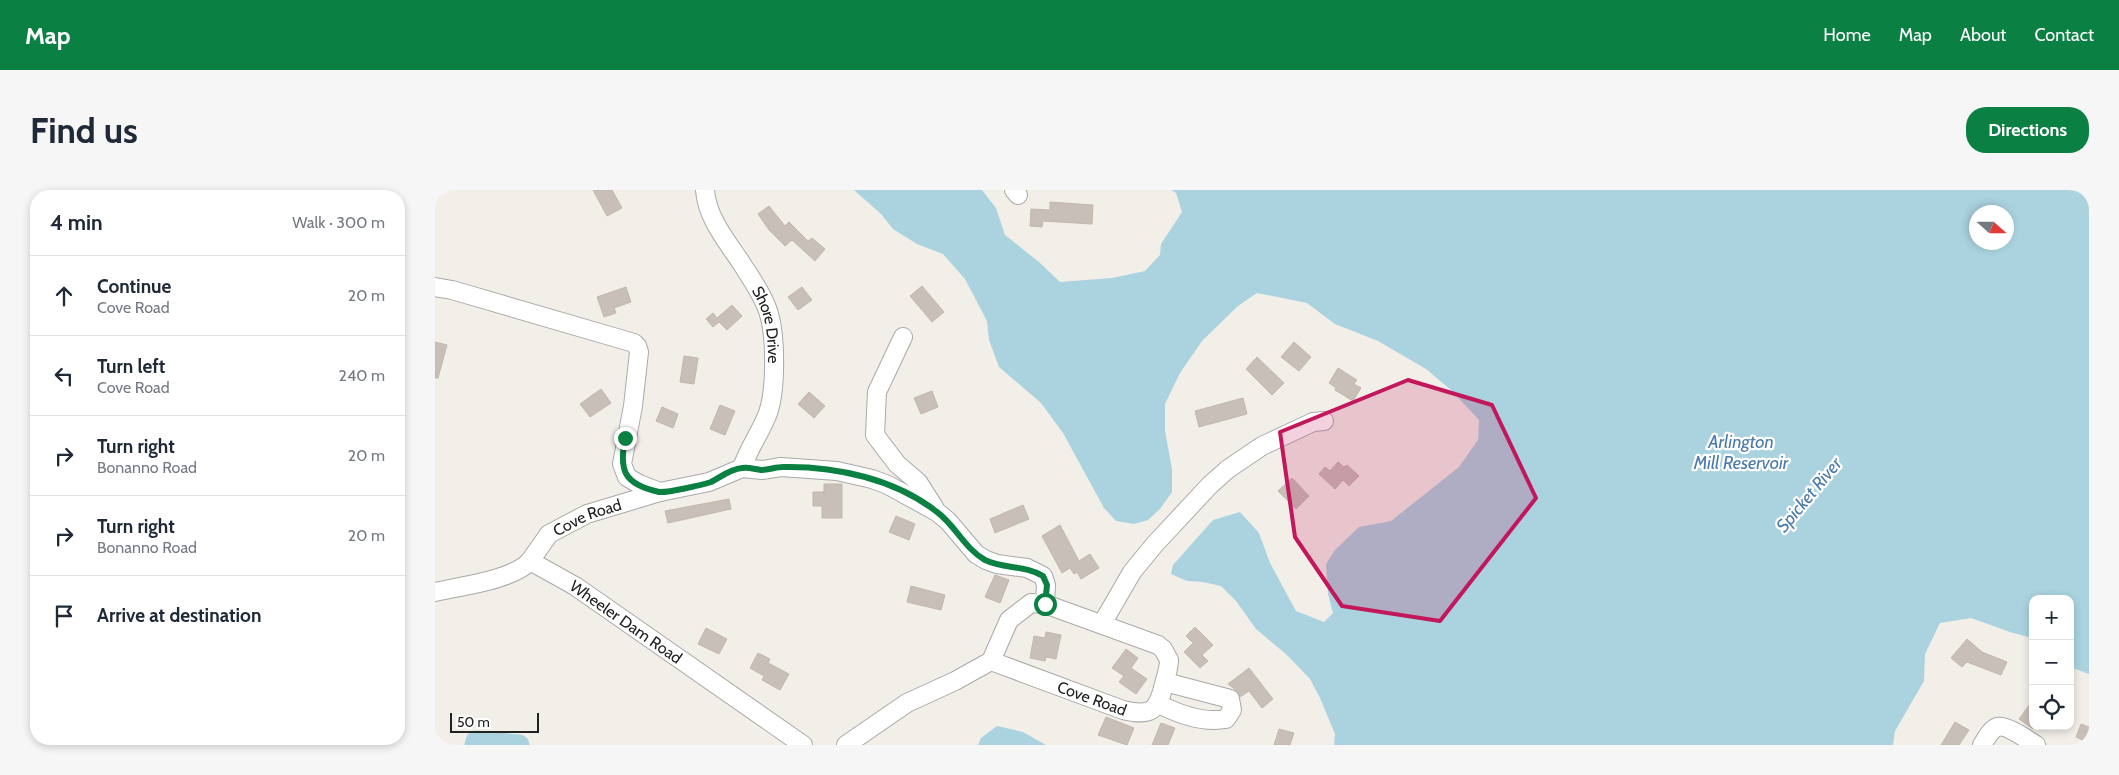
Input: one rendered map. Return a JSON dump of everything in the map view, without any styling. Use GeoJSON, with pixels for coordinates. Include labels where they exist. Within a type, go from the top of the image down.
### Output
{"type":"FeatureCollection","features":[{"type":"Feature","properties":{"kind":"street","name":"Shore Drive"},"geometry":{"type":"LineString","coordinates":[[705,190],[708,209],[765,303],[769,316],[774,356],[773,385],[769,411],[742,468]]}},
{"type":"Feature","properties":{"kind":"street"},"geometry":{"type":"LineString","coordinates":[[435,287],[634,343],[639,352],[633,406],[622,464],[627,478],[660,492]]}},
{"type":"Feature","properties":{"kind":"street"},"geometry":{"type":"LineString","coordinates":[[903,337],[877,392],[875,435],[897,464],[918,482],[937,512]]}},
{"type":"Feature","properties":{"kind":"street"},"geometry":{"type":"LineString","coordinates":[[1102,624],[1132,572],[1155,544],[1210,485],[1228,469],[1262,446],[1318,422]]}},
{"type":"Feature","properties":{"kind":"street","name":"Cove Road"},"geometry":{"type":"LineString","coordinates":[[530,561],[549,534],[562,526],[606,507],[660,492],[709,482],[742,468],[762,470],[781,467],[811,468],[857,475],[888,485],[937,512],[948,521],[977,554],[986,560],[997,564],[1027,568],[1043,576],[1047,585],[1045,604]]}},
{"type":"Feature","properties":{"kind":"street"},"geometry":{"type":"LineString","coordinates":[[435,592],[500,578],[524,568],[530,561]]}},
{"type":"Feature","properties":{"kind":"street","name":"Wheeler Dam Road"},"geometry":{"type":"LineString","coordinates":[[530,561],[591,597],[803,745]]}},
{"type":"Feature","properties":{"kind":"street"},"geometry":{"type":"LineString","coordinates":[[846,745],[907,703],[955,681],[991,660],[1006,624],[1012,616],[1031,603],[1045,604],[1163,648],[1169,660],[1159,704],[1200,719],[1226,719],[1232,710],[1230,699],[1165,682]]}},
{"type":"Feature","properties":{"kind":"street","name":"Cove Road"},"geometry":{"type":"LineString","coordinates":[[991,660],[1123,710],[1143,713],[1155,708],[1159,704]]}},
{"type":"Feature","properties":{"kind":"street"},"geometry":{"type":"LineString","coordinates":[[1982,745],[1997,727],[2005,727],[2036,745]]}},
{"type":"Feature","properties":{"kind":"highlighted area"},"geometry":{"type":"Polygon","coordinates":[[[1408,380],[1492,405],[1536,498],[1440,621],[1342,606],[1295,537],[1280,432],[1408,380]]]}},
{"type":"Feature","properties":{"kind":"water","name":"Arlington Mill Reservoir"},"geometry":{"type":"Polygon","coordinates":[[[854,190],[982,190],[996,208],[1005,235],[1039,262],[1060,282],[1112,278],[1145,271],[1160,255],[1161,244],[1182,212],[1176,193],[1171,190],[2089,190],[2089,674],[2074,668],[2074,595],[2029,595],[2029,638],[1971,618],[1940,623],[1925,654],[1924,681],[1895,731],[1893,745],[1334,745],[1335,734],[1310,679],[1287,655],[1256,629],[1236,601],[1221,586],[1187,581],[1171,574],[1173,565],[1213,520],[1240,512],[1259,533],[1270,563],[1296,611],[1324,622],[1333,613],[1328,594],[1326,564],[1335,550],[1359,527],[1391,521],[1459,467],[1478,440],[1479,420],[1451,390],[1426,369],[1378,341],[1335,324],[1307,303],[1257,293],[1238,306],[1202,341],[1180,373],[1165,404],[1165,431],[1172,469],[1172,492],[1160,509],[1148,520],[1134,524],[1116,521],[1104,508],[1063,433],[1041,403],[999,367],[989,340],[987,321],[965,279],[943,254],[917,244],[893,229],[881,214],[854,190]]]}},
{"type":"Feature","properties":{"kind":"water"},"geometry":{"type":"Polygon","coordinates":[[[997,726],[1023,732],[1046,745],[978,745],[981,738],[997,726]]]}},
{"type":"Feature","properties":{"kind":"building"},"geometry":{"type":"Polygon","coordinates":[[[593,190],[612,190],[622,208],[607,216],[593,190]]]}},
{"type":"Feature","properties":{"kind":"building"},"geometry":{"type":"Polygon","coordinates":[[[1050,202],[1093,205],[1092,224],[1043,221],[1042,227],[1030,226],[1031,209],[1050,210],[1050,202]]]}},
{"type":"Feature","properties":{"kind":"building"},"geometry":{"type":"Polygon","coordinates":[[[769,206],[785,226],[789,222],[808,241],[812,238],[825,249],[815,261],[792,240],[785,246],[769,230],[758,214],[769,206]]]}},
{"type":"Feature","properties":{"kind":"building"},"geometry":{"type":"Polygon","coordinates":[[[922,286],[944,312],[932,322],[910,296],[922,286]]]}},
{"type":"Feature","properties":{"kind":"building"},"geometry":{"type":"Polygon","coordinates":[[[626,287],[631,302],[614,308],[616,313],[604,317],[597,297],[626,287]]]}},
{"type":"Feature","properties":{"kind":"building"},"geometry":{"type":"Polygon","coordinates":[[[802,287],[812,300],[798,310],[788,297],[802,287]]]}},
{"type":"Feature","properties":{"kind":"building"},"geometry":{"type":"Polygon","coordinates":[[[732,305],[742,316],[727,330],[719,322],[713,327],[706,319],[713,313],[717,318],[732,305]]]}},
{"type":"Feature","properties":{"kind":"building"},"geometry":{"type":"Polygon","coordinates":[[[435,342],[447,345],[438,378],[435,378],[435,342]]]}},
{"type":"Feature","properties":{"kind":"building"},"geometry":{"type":"Polygon","coordinates":[[[1294,342],[1311,357],[1299,371],[1281,357],[1294,342]]]}},
{"type":"Feature","properties":{"kind":"building"},"geometry":{"type":"Polygon","coordinates":[[[684,356],[698,358],[694,384],[680,382],[684,356]]]}},
{"type":"Feature","properties":{"kind":"building"},"geometry":{"type":"Polygon","coordinates":[[[1257,357],[1284,383],[1272,395],[1246,369],[1257,357]]]}},
{"type":"Feature","properties":{"kind":"building"},"geometry":{"type":"Polygon","coordinates":[[[1338,368],[1357,380],[1354,384],[1361,388],[1353,401],[1335,390],[1336,388],[1329,383],[1338,368]]]}},
{"type":"Feature","properties":{"kind":"building"},"geometry":{"type":"Polygon","coordinates":[[[601,389],[611,403],[590,417],[580,404],[601,389]]]}},
{"type":"Feature","properties":{"kind":"building"},"geometry":{"type":"Polygon","coordinates":[[[932,391],[938,407],[921,414],[914,398],[932,391]]]}},
{"type":"Feature","properties":{"kind":"building"},"geometry":{"type":"Polygon","coordinates":[[[809,392],[825,406],[814,418],[798,404],[809,392]]]}},
{"type":"Feature","properties":{"kind":"building"},"geometry":{"type":"Polygon","coordinates":[[[1243,398],[1247,414],[1199,427],[1195,411],[1243,398]]]}},
{"type":"Feature","properties":{"kind":"building"},"geometry":{"type":"Polygon","coordinates":[[[720,405],[735,411],[725,435],[710,429],[720,405]]]}},
{"type":"Feature","properties":{"kind":"building"},"geometry":{"type":"Polygon","coordinates":[[[662,407],[678,414],[673,428],[656,421],[662,407]]]}},
{"type":"Feature","properties":{"kind":"building"},"geometry":{"type":"Polygon","coordinates":[[[1338,462],[1344,467],[1347,465],[1359,476],[1349,486],[1343,480],[1335,489],[1319,474],[1325,467],[1330,471],[1338,462]]]}},
{"type":"Feature","properties":{"kind":"building"},"geometry":{"type":"Polygon","coordinates":[[[1292,478],[1309,496],[1296,509],[1278,491],[1292,478]]]}},
{"type":"Feature","properties":{"kind":"building"},"geometry":{"type":"Polygon","coordinates":[[[824,484],[842,484],[842,518],[822,518],[822,506],[813,506],[813,492],[824,492],[824,484]]]}},
{"type":"Feature","properties":{"kind":"building"},"geometry":{"type":"Polygon","coordinates":[[[729,499],[731,509],[668,523],[665,511],[729,499]]]}},
{"type":"Feature","properties":{"kind":"building"},"geometry":{"type":"Polygon","coordinates":[[[1023,505],[1029,519],[995,533],[990,519],[1023,505]]]}},
{"type":"Feature","properties":{"kind":"building"},"geometry":{"type":"Polygon","coordinates":[[[896,516],[915,524],[909,540],[889,532],[896,516]]]}},
{"type":"Feature","properties":{"kind":"building"},"geometry":{"type":"Polygon","coordinates":[[[1060,525],[1079,561],[1090,554],[1099,568],[1081,579],[1077,572],[1074,574],[1070,568],[1062,573],[1042,536],[1060,525]]]}},
{"type":"Feature","properties":{"kind":"building"},"geometry":{"type":"Polygon","coordinates":[[[995,575],[1009,580],[1000,603],[985,597],[995,575]]]}},
{"type":"Feature","properties":{"kind":"building"},"geometry":{"type":"Polygon","coordinates":[[[911,586],[945,595],[941,610],[907,602],[911,586]]]}},
{"type":"Feature","properties":{"kind":"building"},"geometry":{"type":"Polygon","coordinates":[[[1195,627],[1213,645],[1202,655],[1208,661],[1200,668],[1184,652],[1193,643],[1186,636],[1195,627]]]}},
{"type":"Feature","properties":{"kind":"building"},"geometry":{"type":"Polygon","coordinates":[[[706,628],[727,639],[719,654],[698,644],[706,628]]]}},
{"type":"Feature","properties":{"kind":"building"},"geometry":{"type":"Polygon","coordinates":[[[1046,632],[1061,635],[1056,659],[1046,657],[1045,661],[1030,658],[1034,636],[1045,638],[1046,632]]]}},
{"type":"Feature","properties":{"kind":"building"},"geometry":{"type":"Polygon","coordinates":[[[1967,639],[1982,652],[2007,662],[2001,675],[1967,662],[1962,667],[1951,658],[1967,639]]]}},
{"type":"Feature","properties":{"kind":"building"},"geometry":{"type":"Polygon","coordinates":[[[1126,649],[1138,658],[1131,668],[1147,679],[1136,694],[1119,682],[1124,676],[1112,668],[1126,649]]]}},
{"type":"Feature","properties":{"kind":"building"},"geometry":{"type":"Polygon","coordinates":[[[758,653],[770,659],[768,663],[789,674],[780,690],[762,680],[764,676],[750,668],[758,653]]]}},
{"type":"Feature","properties":{"kind":"building"},"geometry":{"type":"Polygon","coordinates":[[[1249,668],[1273,699],[1262,708],[1249,691],[1240,697],[1237,691],[1228,684],[1249,668]]]}},
{"type":"Feature","properties":{"kind":"building"},"geometry":{"type":"Polygon","coordinates":[[[2029,705],[2029,726],[2019,719],[2029,705]]]}},
{"type":"Feature","properties":{"kind":"building"},"geometry":{"type":"Polygon","coordinates":[[[1106,717],[1134,728],[1127,745],[1098,735],[1106,717]]]}},
{"type":"Feature","properties":{"kind":"building"},"geometry":{"type":"Polygon","coordinates":[[[1955,722],[1969,730],[1959,745],[1941,745],[1955,722]]]}},
{"type":"Feature","properties":{"kind":"building"},"geometry":{"type":"Polygon","coordinates":[[[1161,723],[1175,728],[1168,745],[1152,745],[1161,723]]]}},
{"type":"Feature","properties":{"kind":"building"},"geometry":{"type":"Polygon","coordinates":[[[2081,724],[2089,727],[2089,743],[2076,737],[2081,724]]]}},
{"type":"Feature","properties":{"kind":"building"},"geometry":{"type":"Polygon","coordinates":[[[1279,729],[1294,733],[1290,745],[1274,745],[1279,729]]]}},
{"type":"Feature","properties":{"kind":"waterway","name":"Spicket River"},"geometry":{"type":"LineString","coordinates":[[475,745],[476,741],[519,745]]}},
{"type":"Feature","properties":{"kind":"route"},"geometry":{"type":"LineString","coordinates":[[625,438],[622,464],[627,478],[660,492],[709,482],[728,472],[742,468],[762,470],[781,467],[837,471],[872,479],[888,485],[926,504],[937,512],[948,521],[968,546],[986,560],[997,564],[1027,568],[1043,576],[1047,585],[1045,604]]}}]}
